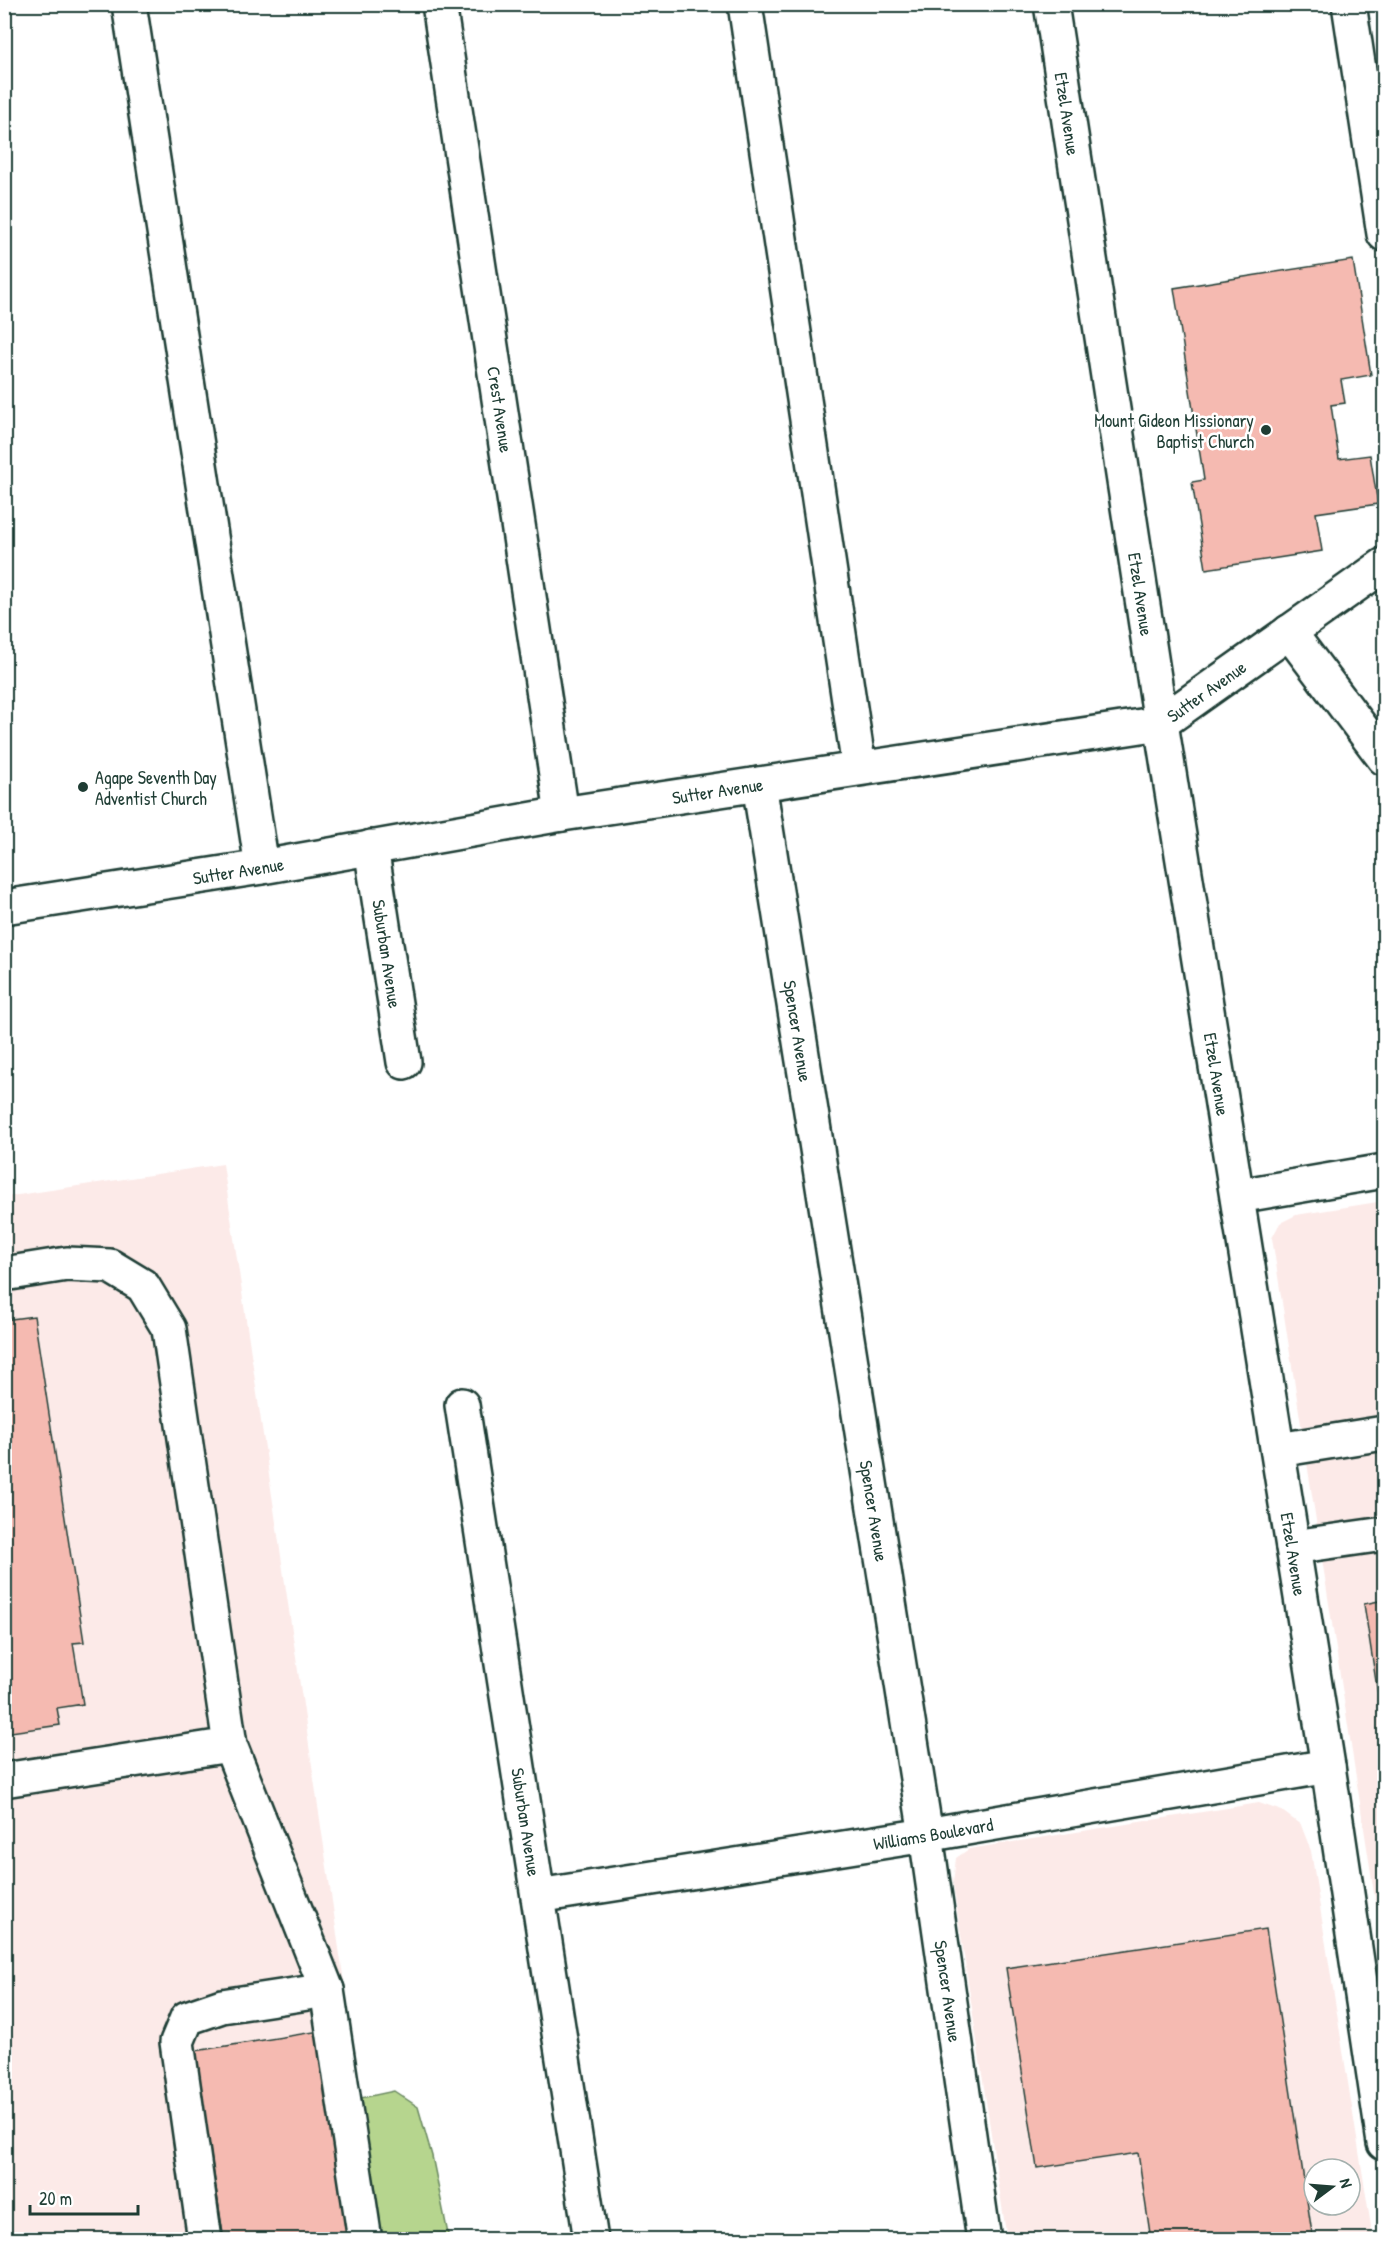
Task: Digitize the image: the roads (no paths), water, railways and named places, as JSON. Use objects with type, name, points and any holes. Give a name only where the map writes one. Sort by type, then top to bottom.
[{"type":"street","points":[[129,4],[262,867]]},
{"type":"street","name":"Crest Avenue","points":[[439,4],[562,814]]},
{"type":"street","points":[[745,4],[859,768]]},
{"type":"street","name":"Etzel Avenue","points":[[1051,4],[1161,723],[1329,1766],[1384,2143]]},
{"type":"street","points":[[1349,4],[1384,234]]},
{"type":"street","name":"Sutter Avenue","points":[[4,908],[262,867],[562,814],[1161,723],[1384,565]]},
{"type":"street","points":[[1289,632],[1384,758]]},
{"type":"street","name":"Spencer Avenue","points":[[759,784],[926,1835],[984,2240]]},
{"type":"street","name":"Suburban Avenue","points":[[371,847],[404,1062]]},
{"type":"street","points":[[1238,1196],[1384,1171]]},
{"type":"street","points":[[4,1274],[67,1264],[110,1266],[143,1286],[169,1329],[230,1745],[327,1990],[365,2240]]},
{"type":"street","name":"Suburban Avenue","points":[[462,1405],[591,2240]]},
{"type":"street","points":[[1278,1450],[1384,1433]]},
{"type":"street","points":[[1293,1547],[1384,1534]]},
{"type":"street","points":[[4,1780],[230,1745]]},
{"type":"street","name":"Williams Boulevard","points":[[538,1896],[926,1835],[1329,1766]]},
{"type":"street","points":[[205,2240],[177,2042],[187,2018],[222,2006],[327,1990]]},
{"type":"place","name":"Mount Gideon Missionary Baptist Church","points":[[1266,430]]},
{"type":"place","name":"Agape Seventh Day Adventist Church","points":[[83,787]]}]
